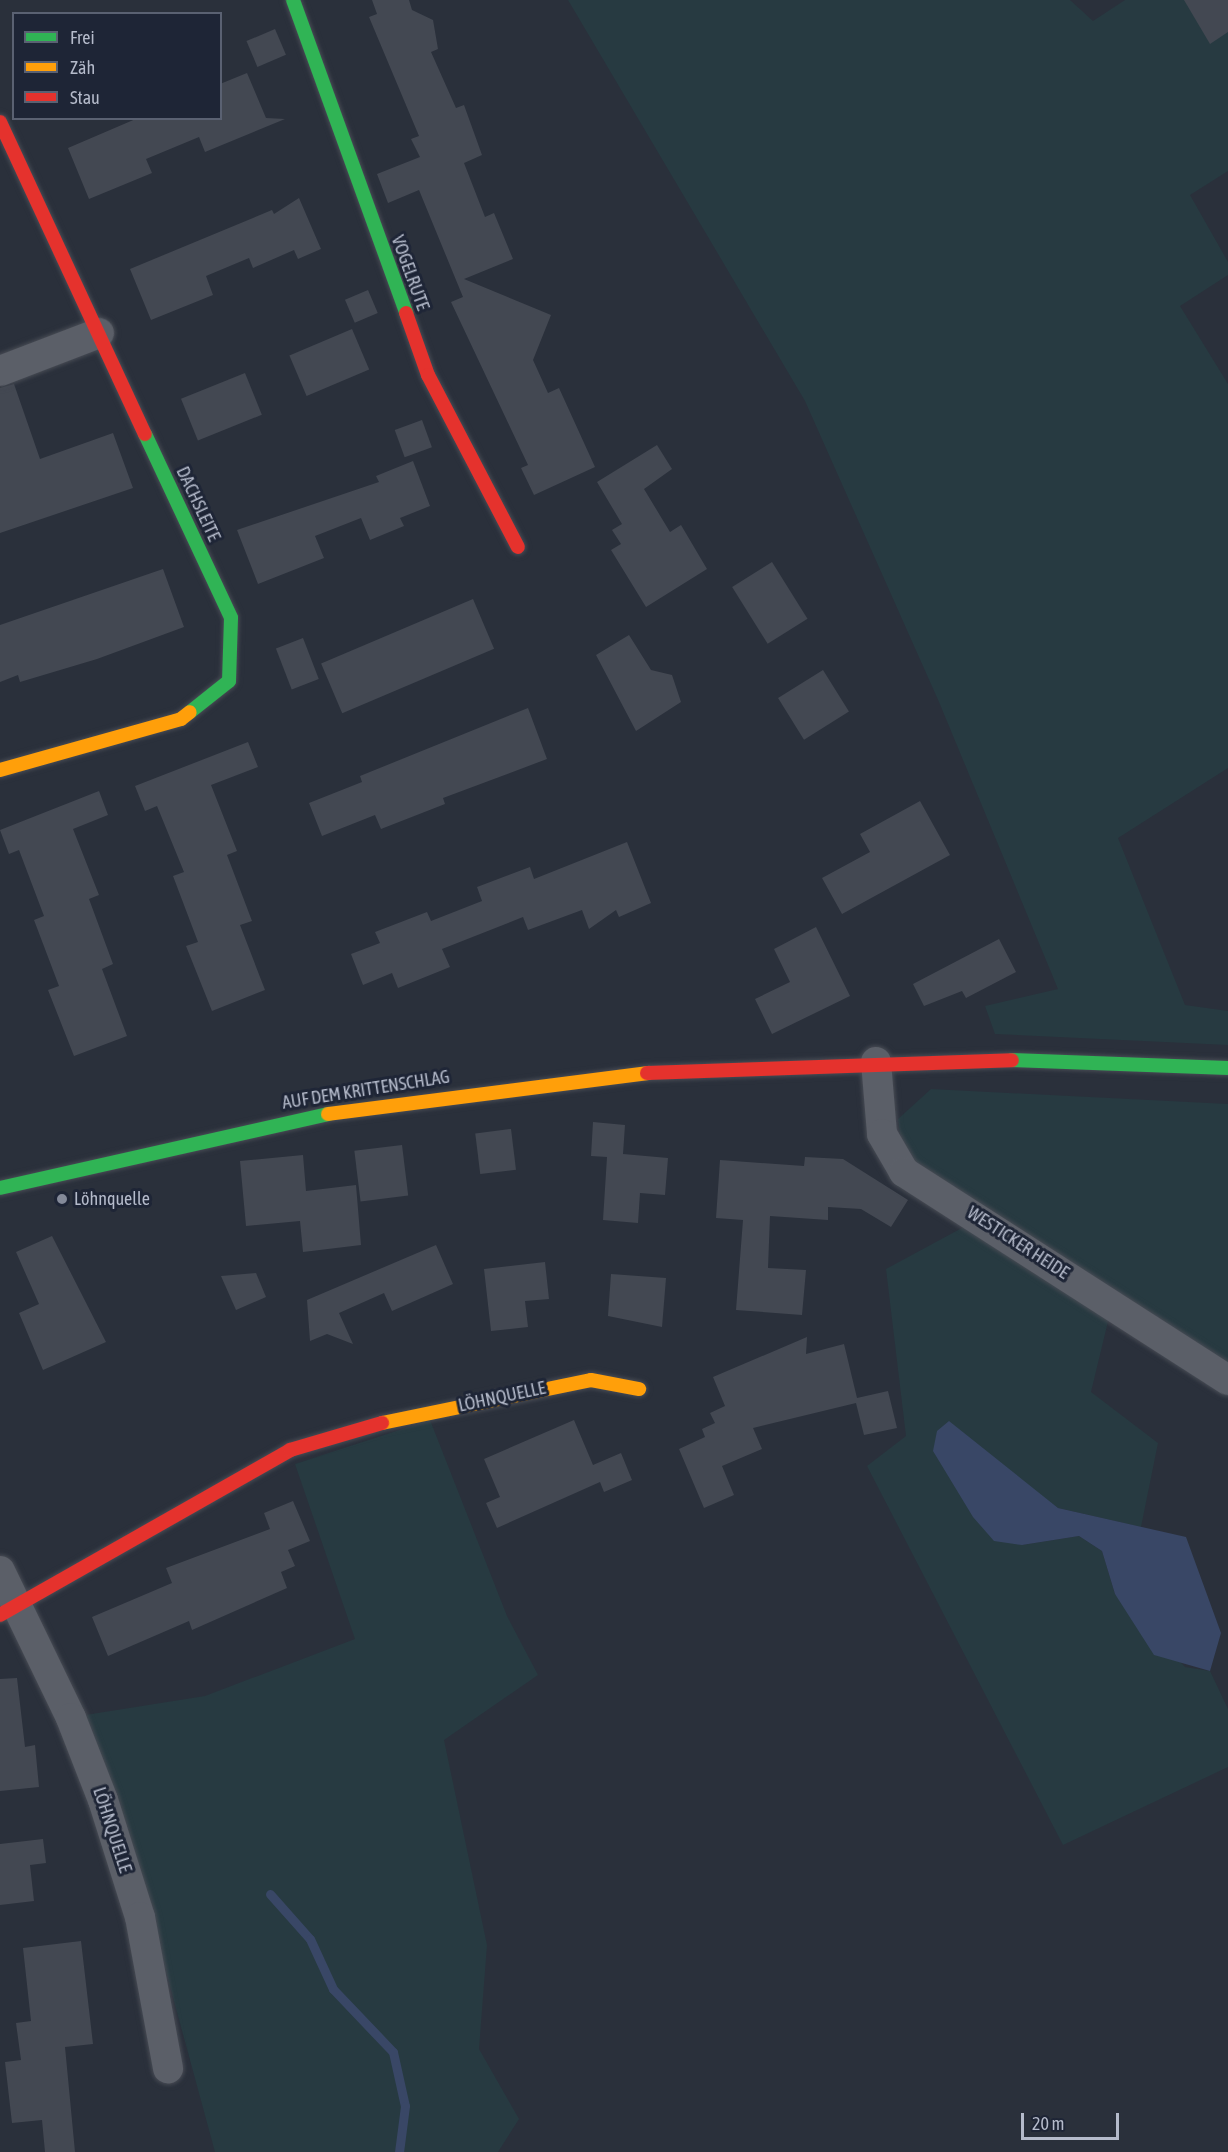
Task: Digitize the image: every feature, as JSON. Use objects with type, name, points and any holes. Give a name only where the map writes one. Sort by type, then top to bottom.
[{"type":"street","name":"VOGELRUTE","points":[[293,0],[428,375],[518,548]]},
{"type":"street","name":"DACHSLEITE","points":[[0,122],[231,618],[229,681],[181,719],[0,770]]},
{"type":"street","points":[[0,371],[99,333]]},
{"type":"street","points":[[876,1062],[994,1059],[1228,1068]]},
{"type":"street","name":"AUF DEM KRITTENSCHLAG","points":[[0,1188],[300,1118],[484,1091],[745,1066],[876,1062]]},
{"type":"street","name":"WESTICKER HEIDE","points":[[876,1062],[882,1134],[904,1172],[1228,1380]]},
{"type":"street","name":"LÖHNQUELLE","points":[[8,1610],[290,1450],[359,1428],[527,1390],[591,1380],[639,1389]]},
{"type":"street","name":"LÖHNQUELLE","points":[[0,1571],[8,1610],[71,1718],[103,1800],[140,1917],[168,2068]]},
{"type":"shaded area","points":[[568,0],[1070,0],[1093,21],[1125,0],[1228,0],[1228,171],[1190,195],[1228,262],[1228,275],[1180,306],[1228,384],[1228,768],[1118,838],[1185,1005],[1228,1011],[1228,1045],[995,1034],[985,1006],[1058,989],[939,702],[805,401]]},
{"type":"shaded area","points":[[931,1089],[1228,1104],[1228,1370],[903,1155],[898,1119]]},
{"type":"shaded area","points":[[973,1222],[1112,1305],[1091,1392],[1158,1443],[1141,1527],[1058,1508],[1011,1474],[1022,1545],[1079,1536],[1102,1551],[1115,1594],[1185,1667],[1210,1671],[1228,1709],[1228,1767],[1063,1845],[867,1466],[906,1436],[886,1269]]},
{"type":"shaded area","points":[[430,1420],[507,1616],[538,1675],[444,1740],[487,1945],[479,2049],[519,2119],[498,2152],[215,2152],[152,1920],[79,1716],[205,1696],[355,1639],[295,1464]]},
{"type":"water","points":[[949,1421],[1058,1508],[1186,1537],[1221,1633],[1210,1671],[1154,1655],[1115,1594],[1102,1551],[1079,1536],[1022,1545],[994,1541],[973,1517],[933,1451],[937,1431]]},
{"type":"building","points":[[372,0],[409,0],[412,10],[433,20],[438,49],[431,52],[456,108],[464,105],[482,155],[464,163],[485,217],[494,213],[513,259],[464,279],[551,315],[533,360],[548,393],[559,388],[595,467],[534,495],[521,468],[528,465],[451,302],[463,297],[419,190],[388,203],[377,174],[420,157],[411,139],[419,136],[369,17],[377,14]]},
{"type":"building","points":[[1184,0],[1228,0],[1228,32],[1210,44]]},
{"type":"building","points":[[275,29],[286,55],[257,67],[246,41]]},
{"type":"building","points":[[247,73],[266,118],[285,119],[205,152],[199,137],[146,159],[152,173],[89,199],[68,148],[133,120],[222,120],[222,83]]},
{"type":"building","points":[[299,198],[321,249],[298,259],[294,250],[253,268],[249,258],[206,276],[213,295],[151,320],[130,269],[272,210],[274,214]]},
{"type":"building","points":[[368,290],[378,313],[355,323],[345,300]]},
{"type":"building","points":[[352,329],[369,370],[307,396],[289,356]]},
{"type":"building","points":[[245,373],[262,415],[198,441],[181,399]]},
{"type":"building","points":[[14,384],[40,459],[113,433],[133,488],[0,533],[0,388]]},
{"type":"building","points":[[422,420],[432,447],[405,457],[395,430]]},
{"type":"building","points":[[657,445],[672,469],[644,489],[670,532],[681,525],[707,569],[646,607],[611,550],[621,544],[612,530],[622,524],[597,482]]},
{"type":"building","points":[[413,461],[430,506],[400,518],[404,526],[370,540],[361,518],[315,536],[324,558],[258,584],[237,530],[379,482],[376,476]]},
{"type":"building","points":[[772,562],[808,619],[768,644],[732,587]]},
{"type":"building","points":[[163,569],[184,627],[97,659],[20,682],[18,675],[0,682],[0,625]]},
{"type":"building","points":[[473,599],[494,649],[342,713],[321,663]]},
{"type":"building","points":[[629,635],[651,670],[672,675],[681,702],[636,731],[596,655]]},
{"type":"building","points":[[303,638],[319,679],[292,689],[276,648]]},
{"type":"building","points":[[823,670],[849,712],[804,740],[778,698]]},
{"type":"building","points":[[528,708],[547,759],[443,798],[445,804],[381,829],[375,815],[322,836],[309,803],[362,782],[360,776]]},
{"type":"building","points":[[248,742],[258,767],[211,785],[237,851],[227,855],[252,921],[240,925],[265,990],[212,1011],[186,946],[198,942],[173,876],[184,872],[157,806],[145,811],[135,786]]},
{"type":"building","points":[[99,791],[108,815],[73,829],[99,895],[89,899],[113,964],[102,969],[127,1036],[74,1056],[48,990],[59,986],[34,920],[44,916],[19,850],[9,854],[0,830]]},
{"type":"building","points":[[920,801],[950,855],[842,914],[822,878],[870,852],[860,834]]},
{"type":"building","points":[[627,842],[651,903],[619,917],[616,910],[589,929],[582,910],[528,930],[523,917],[442,949],[450,967],[398,988],[392,973],[363,985],[351,954],[380,943],[375,932],[427,912],[431,921],[482,901],[477,887],[530,867],[534,879]]},
{"type":"building","points":[[816,927],[850,996],[772,1034],[755,999],[790,982],[774,949]]},
{"type":"building","points":[[999,939],[1016,972],[966,998],[962,991],[924,1006],[913,984]]},
{"type":"building","points":[[593,1122],[625,1125],[623,1154],[668,1158],[665,1195],[640,1193],[638,1223],[603,1220],[607,1157],[591,1156]]},
{"type":"building","points":[[511,1129],[516,1170],[480,1174],[475,1133]]},
{"type":"building","points":[[402,1145],[408,1196],[361,1201],[354,1151]]},
{"type":"building","points":[[303,1155],[306,1191],[356,1185],[361,1245],[303,1252],[300,1221],[246,1226],[240,1161]]},
{"type":"building","points":[[805,1157],[843,1159],[908,1200],[891,1227],[861,1209],[828,1207],[828,1220],[770,1216],[768,1268],[806,1270],[802,1315],[736,1310],[743,1220],[716,1218],[720,1160],[804,1166]]},
{"type":"building","points":[[52,1236],[106,1342],[43,1370],[19,1313],[39,1304],[16,1252]]},
{"type":"building","points":[[436,1245],[453,1284],[392,1311],[384,1293],[339,1313],[353,1344],[327,1334],[310,1341],[307,1300]]},
{"type":"building","points":[[545,1262],[549,1299],[525,1301],[528,1327],[491,1331],[484,1269]]},
{"type":"building","points":[[256,1273],[266,1297],[236,1310],[221,1276]]},
{"type":"building","points":[[611,1274],[666,1278],[662,1327],[608,1316]]},
{"type":"building","points":[[807,1337],[806,1354],[844,1344],[857,1398],[888,1391],[897,1428],[864,1435],[856,1403],[753,1428],[762,1449],[722,1466],[734,1495],[704,1508],[679,1449],[705,1437],[702,1429],[715,1423],[710,1413],[725,1406],[713,1377]]},
{"type":"building","points":[[574,1420],[593,1465],[621,1453],[632,1480],[604,1492],[600,1482],[497,1528],[486,1503],[500,1497],[484,1459]]},
{"type":"building","points":[[293,1501],[310,1541],[288,1550],[295,1566],[281,1572],[287,1588],[192,1630],[189,1621],[108,1656],[92,1617],[172,1583],[166,1568],[270,1529],[264,1513]]},
{"type":"building","points":[[17,1678],[25,1747],[35,1745],[39,1787],[0,1791],[0,1679]]},
{"type":"building","points":[[43,1839],[46,1863],[30,1865],[34,1901],[0,1905],[0,1844]]},
{"type":"building","points":[[81,1941],[93,2044],[65,2047],[75,2152],[45,2152],[42,2120],[12,2123],[5,2062],[21,2060],[16,2023],[31,2021],[23,1948]]},
{"type":"waterway","points":[[270,1894],[310,1939],[333,1989],[393,2052],[405,2106],[399,2152]]},
{"type":"traffic: fast","points":[[293,0],[406,313]]},
{"type":"traffic: fast","points":[[145,434],[231,618],[229,681],[190,712]]},
{"type":"traffic: fast","points":[[1012,1060],[1228,1068]]},
{"type":"traffic: fast","points":[[0,1188],[328,1114]]},
{"type":"traffic: slow","points":[[0,770],[181,719],[190,712]]},
{"type":"traffic: slow","points":[[328,1114],[647,1073]]},
{"type":"traffic: slow","points":[[382,1423],[591,1380],[639,1389]]},
{"type":"traffic: jam","points":[[0,122],[145,434]]},
{"type":"traffic: jam","points":[[406,313],[428,375],[518,547]]},
{"type":"traffic: jam","points":[[647,1073],[1012,1060]]},
{"type":"traffic: jam","points":[[0,1615],[290,1450],[382,1423]]},
{"type":"place","name":"Löhnquelle","points":[[62,1199]]}]
